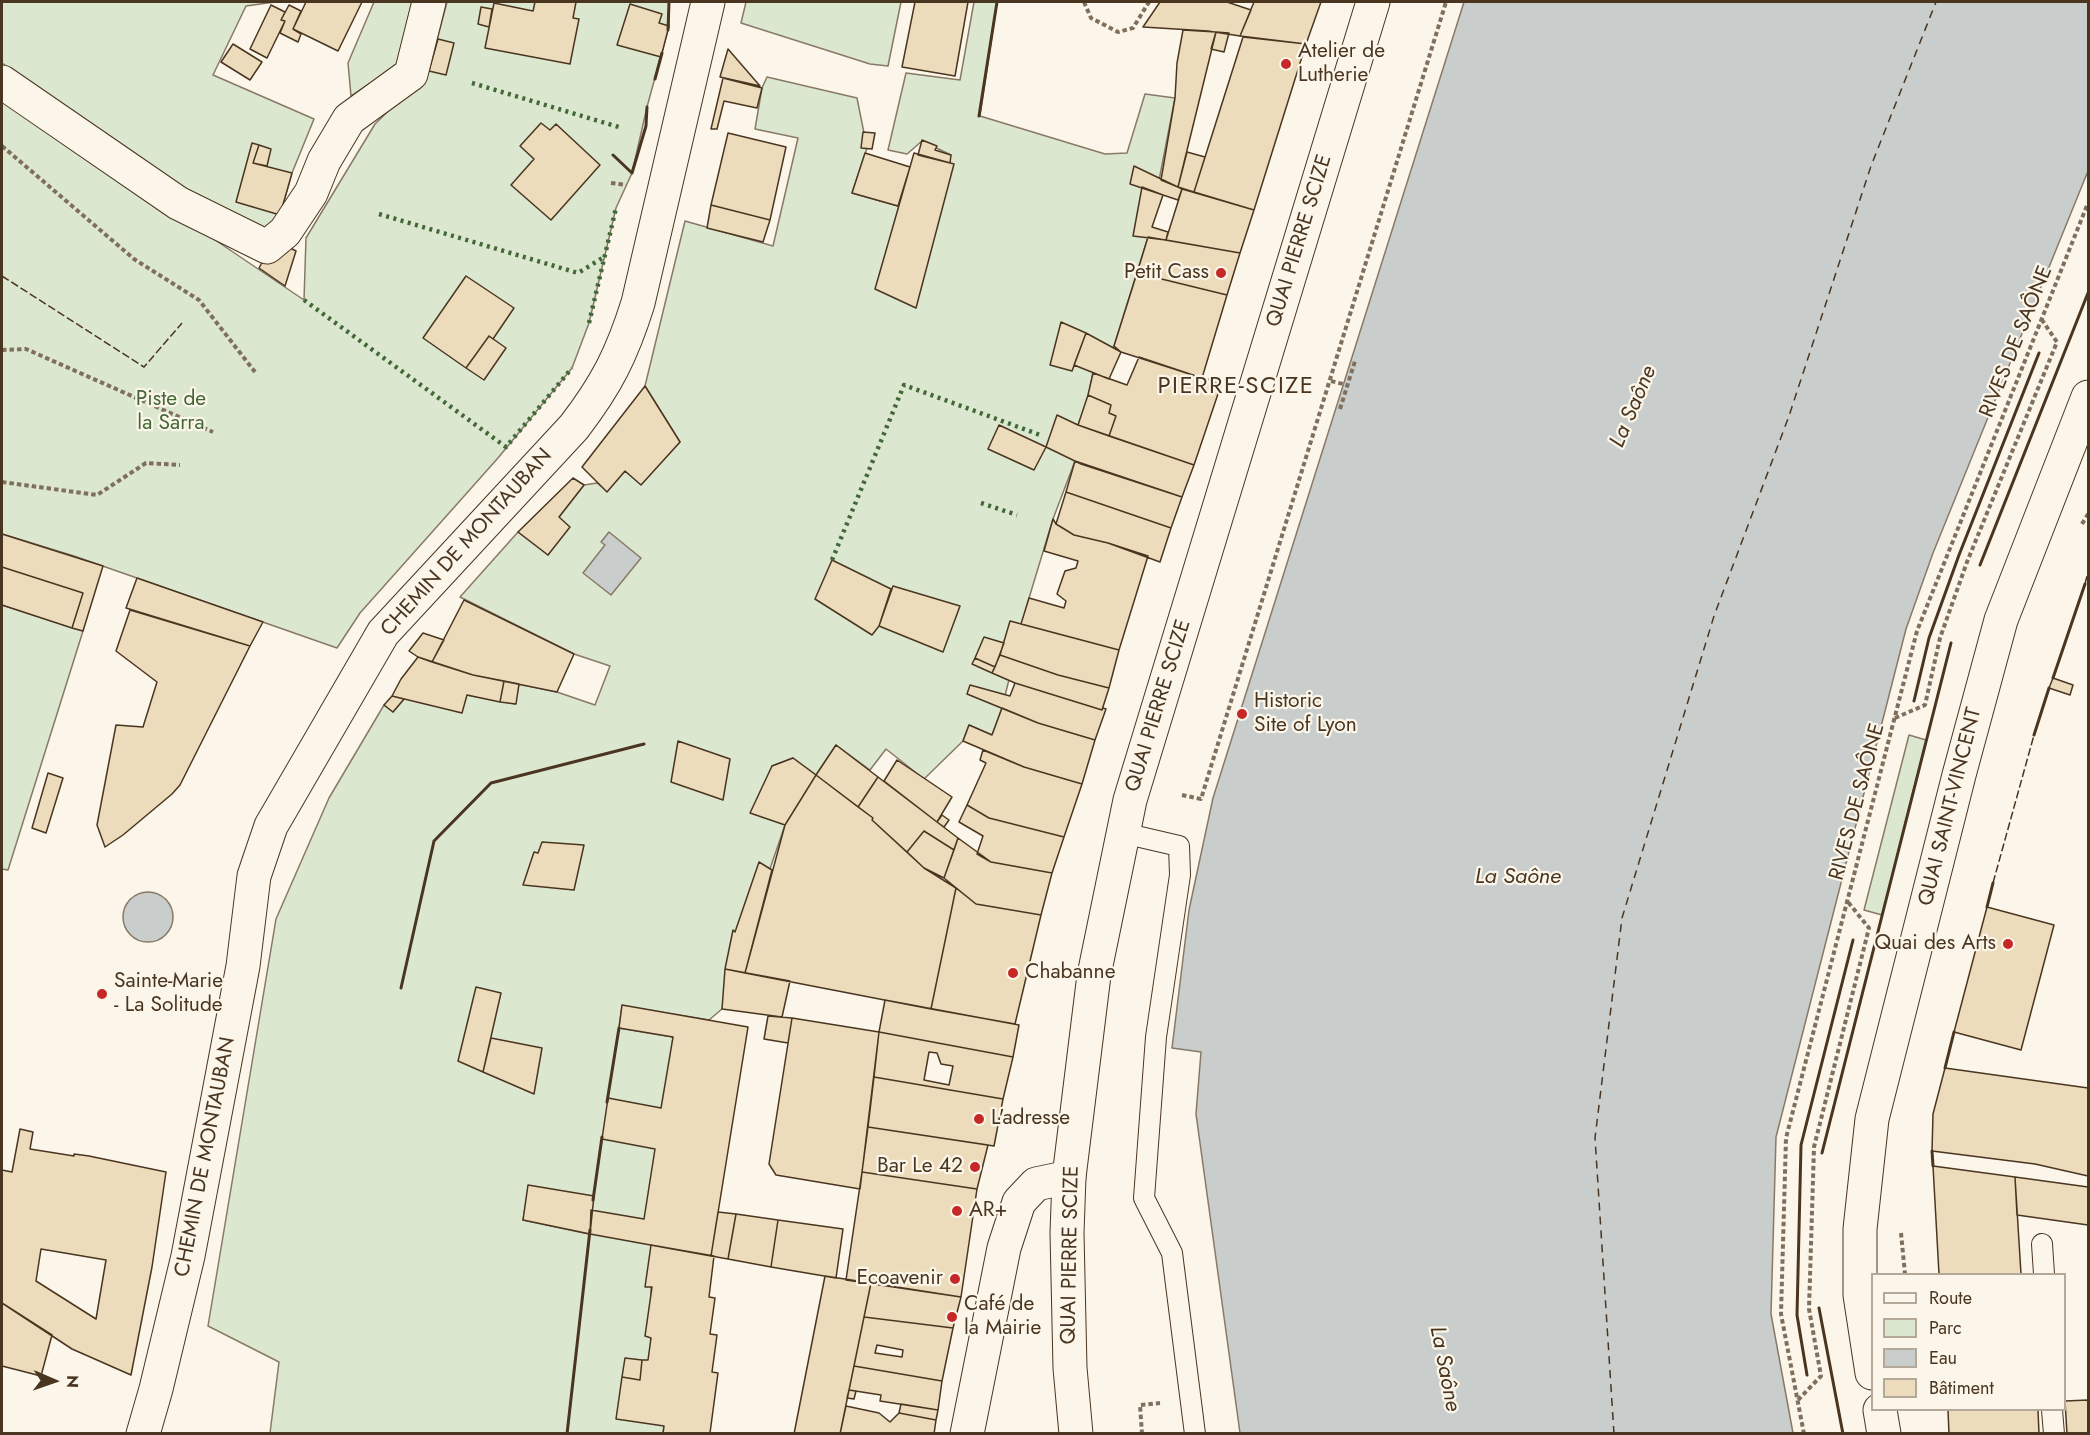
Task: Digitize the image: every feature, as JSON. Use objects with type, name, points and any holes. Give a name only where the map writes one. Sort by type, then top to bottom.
[{"type":"main road","points":[[2,82],[178,203],[267,247],[285,232],[311,193],[324,161],[349,119],[411,74],[429,2]]},
{"type":"main road","name":"CHEMIN DE MONTAUBAN","points":[[143,1434],[188,1256],[243,966],[254,876],[271,826],[383,633],[574,427],[598,396],[616,364],[638,303],[708,2]]},
{"type":"main road","name":"QUAI PIERRE SCIZE","points":[[1076,1434],[1070,1368],[1067,1233],[1069,1177],[1094,975],[1123,833],[1130,800],[1373,2]]},
{"type":"main road","name":"QUAI SAINT-VINCENT","points":[[1871,1366],[1860,1295],[1861,1219],[1872,1119],[2001,620],[2088,397]]},
{"type":"main road","points":[[967,1434],[1004,1248],[1019,1202],[1036,1184],[1069,1177]]},
{"type":"main road","points":[[1880,1411],[1884,1434]]},
{"type":"lane","points":[[1123,833],[1179,846],[1180,875],[1156,1037],[1144,1198],[1172,1253],[1195,1434]]},
{"type":"lane","points":[[2042,1244],[2044,1273]]},
{"type":"lane","points":[[2052,1411],[2054,1434]]},
{"type":"path","points":[[1084,2],[1091,18],[1118,32],[1133,28],[1149,2]]},
{"type":"path","points":[[1182,795],[1201,799],[1446,2]]},
{"type":"path","points":[[2,146],[134,259],[199,300],[255,372]]},
{"type":"path","name":"RIVES DE SAÔNE","points":[[1804,1434],[1781,1314],[1786,1138],[1917,631],[2088,203]]},
{"type":"path","points":[[1895,718],[1925,705],[1940,638],[1967,562],[2057,342],[2042,319]]},
{"type":"path","points":[[2,350],[26,349],[213,432]]},
{"type":"path","points":[[1340,409],[1355,361]]},
{"type":"path","points":[[1331,381],[1347,386]]},
{"type":"path","points":[[2,482],[97,495],[146,463],[180,465]]},
{"type":"path","points":[[1798,1400],[1821,1376],[1809,1309],[1814,1148],[1869,928],[1848,902]]},
{"type":"path","points":[[1810,1230],[1819,1230]]},
{"type":"path","points":[[1140,1412],[1142,1434]]},
{"type":"green space","points":[[2,2],[275,2],[246,6],[213,75],[314,119],[292,173],[280,215],[264,237],[179,192],[136,154],[2,63]]},
{"type":"green space","points":[[374,2],[412,2],[397,66],[351,96],[348,63]]},
{"type":"green space","name":"Piste de la Sarra","points":[[447,2],[669,2],[669,26],[632,173],[616,208],[589,323],[572,368],[498,458],[360,613],[337,648],[74,556],[2,534],[2,96],[304,300],[306,238],[375,124],[429,71]]},
{"type":"green space","points":[[746,2],[901,2],[888,66],[870,64],[741,23]]},
{"type":"green space","points":[[974,2],[997,2],[980,116],[1105,154],[1127,153],[1145,94],[1175,98],[1148,237],[1114,346],[1093,373],[1075,461],[1053,519],[1029,598],[1002,708],[992,735],[969,725],[963,741],[924,779],[886,749],[870,770],[836,745],[816,775],[793,758],[772,766],[785,825],[722,1009],[709,1020],[622,1006],[619,1028],[673,1037],[651,1245],[651,1338],[664,1426],[663,1433],[270,1433],[279,1362],[208,1326],[276,919],[329,798],[384,705],[393,712],[404,699],[467,695],[515,704],[519,684],[557,692],[595,705],[610,666],[574,654],[460,597],[518,532],[548,555],[559,517],[584,485],[597,483],[607,491],[625,471],[641,484],[680,442],[645,386],[685,221],[773,246],[798,138],[755,129],[762,88],[767,77],[857,98],[867,148],[852,193],[898,206],[951,155],[922,141],[907,154],[888,150],[906,73],[960,80]],"holes":[[[529,1186],[591,1210],[589,1234],[523,1220]]]},
{"type":"green space","points":[[2,605],[83,631],[8,870],[2,869]]},
{"type":"green space","points":[[1909,735],[1926,740],[1882,915],[1864,910]]},
{"type":"water","name":"La Saône","points":[[1464,2],[2088,2],[2088,171],[1933,553],[1906,629],[1776,1137],[1771,1314],[1793,1433],[1240,1433],[1196,1114],[1201,1052],[1172,1048],[1189,910],[1213,798]]},
{"type":"water","points":[[609,532],[641,558],[611,595],[583,573],[605,545],[601,542]]},
{"type":"water","points":[[143,892],[153,892],[166,899],[173,912],[173,922],[166,935],[153,942],[143,942],[134,938],[127,931],[123,922],[123,912],[127,903],[134,896]]},
{"type":"building","points":[[306,2],[362,2],[338,51],[293,29]]},
{"type":"building","points":[[535,2],[576,2],[573,18],[579,19],[570,64],[485,48],[494,3],[533,11]]},
{"type":"building","points":[[915,2],[968,2],[955,76],[902,67]]},
{"type":"building","points":[[1160,2],[1227,2],[1251,10],[1240,36],[1208,31],[1143,27]]},
{"type":"building","points":[[1254,2],[1321,2],[1306,44],[1240,36]]},
{"type":"building","points":[[630,4],[662,14],[659,23],[669,26],[661,57],[617,45]]},
{"type":"building","points":[[271,5],[285,12],[281,20],[285,21],[267,58],[250,49]]},
{"type":"building","points":[[289,5],[301,11],[293,29],[301,34],[298,42],[280,33],[285,21],[281,20]]},
{"type":"building","points":[[481,7],[492,9],[489,27],[478,24]]},
{"type":"building","points":[[1183,30],[1216,32],[1178,187],[1161,180],[1175,98],[1177,63]]},
{"type":"building","points":[[1216,32],[1229,33],[1224,52],[1211,49]]},
{"type":"building","points":[[1243,37],[1306,44],[1254,210],[1194,192]]},
{"type":"building","points":[[438,39],[454,43],[446,75],[429,71]]},
{"type":"building","points":[[233,44],[262,62],[250,80],[221,62]]},
{"type":"building","points":[[728,49],[760,86],[720,77]]},
{"type":"building","points":[[723,78],[762,88],[757,108],[724,101],[717,129],[711,129]]},
{"type":"building","points":[[541,123],[550,130],[556,124],[600,165],[551,220],[511,185],[534,159],[520,146]]},
{"type":"building","points":[[863,132],[875,133],[872,149],[861,148]]},
{"type":"building","points":[[728,133],[786,147],[770,220],[711,205]]},
{"type":"building","points":[[922,140],[937,146],[935,150],[951,155],[950,163],[918,155]]},
{"type":"building","points":[[252,143],[259,145],[253,163],[292,173],[280,215],[236,202]]},
{"type":"building","points":[[259,145],[271,149],[267,166],[253,163]]},
{"type":"building","points":[[1187,152],[1205,157],[1194,192],[1178,187]]},
{"type":"building","points":[[865,153],[910,167],[898,206],[852,193]]},
{"type":"building","points":[[914,153],[954,164],[916,308],[875,289]]},
{"type":"building","points":[[1134,166],[1182,189],[1178,200],[1130,184]]},
{"type":"building","points":[[1142,187],[1163,195],[1152,227],[1168,232],[1166,240],[1133,236]]},
{"type":"building","points":[[1182,189],[1254,210],[1240,253],[1166,240]]},
{"type":"building","points":[[711,205],[770,220],[763,242],[707,228]]},
{"type":"building","points":[[1148,237],[1240,253],[1227,295],[1137,273]]},
{"type":"building","points":[[279,242],[296,251],[285,286],[259,268],[266,255]]},
{"type":"building","points":[[1137,273],[1227,295],[1202,378],[1121,352],[1114,346]]},
{"type":"building","points":[[466,276],[514,308],[493,339],[489,336],[466,368],[423,338]]},
{"type":"building","points":[[1061,322],[1086,333],[1072,371],[1050,365]]},
{"type":"building","points":[[1086,333],[1121,352],[1109,379],[1074,365]]},
{"type":"building","points":[[489,336],[506,348],[484,380],[466,368]]},
{"type":"building","points":[[1139,357],[1221,385],[1194,465],[1109,436],[1116,416],[1109,413],[1111,405],[1088,395],[1093,373],[1127,385]]},
{"type":"building","points":[[645,386],[680,442],[641,485],[625,471],[607,492],[582,467]]},
{"type":"building","points":[[1088,395],[1111,405],[1109,413],[1116,416],[1109,436],[1078,425]]},
{"type":"building","points":[[1057,415],[1078,425],[1194,465],[1182,497],[1081,464],[1046,447]]},
{"type":"building","points":[[999,425],[1046,447],[1034,470],[988,449]]},
{"type":"building","points":[[1075,461],[1182,497],[1171,528],[1066,492]]},
{"type":"building","points":[[573,478],[584,485],[559,517],[570,527],[548,555],[518,532]]},
{"type":"building","points":[[1066,492],[1171,528],[1160,562],[1108,543],[1074,535],[1056,524]]},
{"type":"building","points":[[1053,519],[1056,524],[1074,535],[1148,556],[1119,650],[1021,624],[1029,598],[1064,608],[1066,601],[1057,594],[1065,571],[1076,568],[1078,561],[1044,551]]},
{"type":"building","points":[[2,534],[103,566],[83,631],[72,628],[83,593],[2,567]]},
{"type":"building","points":[[832,560],[891,589],[879,626],[872,635],[815,599]]},
{"type":"building","points":[[2,567],[83,593],[72,628],[2,605]]},
{"type":"building","points":[[137,578],[263,622],[250,646],[126,608]]},
{"type":"building","points":[[893,586],[960,606],[943,652],[879,626]]},
{"type":"building","points":[[464,600],[574,654],[557,692],[473,675],[432,662]]},
{"type":"building","points":[[130,610],[250,646],[180,785],[123,835],[105,847],[97,825],[116,725],[143,727],[157,682],[116,651]]},
{"type":"building","points":[[1010,621],[1119,650],[1109,688],[1058,675],[1000,655]]},
{"type":"building","points":[[423,633],[444,640],[432,662],[409,651]]},
{"type":"building","points":[[984,637],[1004,643],[995,667],[975,658]]},
{"type":"building","points":[[1000,655],[1058,675],[1109,688],[1102,710],[1015,683],[992,673]]},
{"type":"building","points":[[418,657],[473,675],[504,681],[500,702],[467,695],[462,713],[392,696],[401,679]]},
{"type":"building","points":[[975,658],[995,667],[992,673],[972,664]]},
{"type":"building","points":[[2053,678],[2073,685],[2070,695],[2049,688]]},
{"type":"building","points":[[504,681],[519,684],[516,704],[500,702]]},
{"type":"building","points":[[1015,683],[1102,710],[1106,709],[1095,740],[1038,723],[967,694],[970,685],[1010,696]]},
{"type":"building","points":[[392,696],[404,699],[393,712],[384,705]]},
{"type":"building","points":[[1002,708],[1038,723],[1095,740],[1082,784],[1024,767],[963,741],[969,725],[992,735]]},
{"type":"building","points":[[678,741],[730,759],[723,800],[671,782]]},
{"type":"building","points":[[836,745],[878,777],[858,807],[816,775]]},
{"type":"building","points":[[983,750],[1024,767],[1082,784],[1064,837],[989,818],[967,805],[986,763],[980,760]]},
{"type":"building","points":[[793,758],[816,775],[785,825],[750,813],[772,766]]},
{"type":"building","points":[[897,760],[952,797],[937,822],[884,781]]},
{"type":"building","points":[[48,773],[63,778],[46,833],[32,828]]},
{"type":"building","points":[[816,775],[873,818],[872,820],[924,868],[956,888],[931,1009],[745,973],[785,825]]},
{"type":"building","points":[[878,777],[958,838],[954,850],[924,831],[907,852],[872,820],[873,818],[858,807]]},
{"type":"building","points":[[967,805],[989,818],[1064,837],[1052,873],[991,862],[977,854],[983,836],[959,822]]},
{"type":"building","points":[[942,815],[949,820],[944,827],[937,822]]},
{"type":"building","points":[[924,831],[954,850],[944,878],[924,868],[907,852]]},
{"type":"building","points":[[958,838],[991,862],[1052,873],[1041,915],[976,904],[944,878]]},
{"type":"building","points":[[542,842],[584,845],[574,890],[523,885],[534,852],[538,853]]},
{"type":"building","points":[[759,862],[772,870],[745,973],[725,969],[733,930],[735,932]]},
{"type":"building","points":[[956,888],[976,904],[1041,915],[1015,1024],[931,1009]]},
{"type":"building","points":[[1987,907],[2054,925],[2021,1050],[1954,1032]]},
{"type":"building","points":[[725,969],[790,981],[782,1017],[722,1009]]},
{"type":"building","points":[[476,987],[501,993],[483,1072],[458,1061]]},
{"type":"building","points":[[885,1000],[1019,1025],[1013,1057],[879,1032]]},
{"type":"building","points":[[622,1005],[748,1027],[711,1256],[590,1234],[591,1210],[644,1219],[655,1149],[602,1139],[608,1098],[661,1108],[673,1037],[619,1028]]},
{"type":"building","points":[[768,1016],[792,1018],[788,1043],[764,1039]]},
{"type":"building","points":[[792,1018],[879,1032],[860,1189],[776,1175],[769,1164]]},
{"type":"building","points":[[879,1032],[1013,1057],[1003,1099],[874,1077]],"holes":[[[929,1052],[937,1053],[941,1064],[953,1066],[949,1085],[924,1080]]]},
{"type":"building","points":[[491,1038],[542,1048],[534,1094],[483,1072]]},
{"type":"building","points":[[1945,1068],[2088,1088],[2088,1176],[2035,1164],[1932,1151],[1933,1114]]},
{"type":"building","points":[[874,1077],[1003,1099],[994,1146],[868,1127]]},
{"type":"building","points":[[868,1127],[988,1145],[977,1189],[862,1172]]},
{"type":"building","points":[[20,1129],[33,1132],[30,1149],[89,1156],[166,1172],[152,1267],[131,1375],[72,1349],[2,1303],[2,1170],[12,1172]],"holes":[[[41,1249],[106,1260],[96,1319],[36,1281]]]},
{"type":"building","points":[[1933,1166],[2015,1177],[2021,1273],[1939,1273]]},
{"type":"building","points":[[862,1172],[977,1189],[961,1297],[846,1280]]},
{"type":"building","points":[[2015,1177],[2088,1187],[2088,1225],[2017,1215]]},
{"type":"building","points":[[528,1185],[594,1196],[590,1234],[523,1220]]},
{"type":"building","points":[[718,1212],[736,1214],[728,1259],[711,1256]]},
{"type":"building","points":[[736,1214],[778,1220],[771,1267],[728,1259]]},
{"type":"building","points":[[778,1220],[843,1229],[836,1278],[771,1267]]},
{"type":"building","points":[[651,1245],[714,1256],[709,1297],[715,1298],[710,1334],[717,1335],[712,1372],[718,1373],[710,1433],[663,1434],[664,1426],[616,1419],[622,1377],[640,1380],[642,1360],[648,1360],[651,1338],[645,1336],[652,1287],[645,1287]]},
{"type":"building","points":[[825,1276],[871,1283],[840,1434],[794,1434]]},
{"type":"building","points":[[871,1283],[961,1297],[953,1328],[864,1317]]},
{"type":"building","points":[[2,1303],[52,1335],[41,1376],[2,1366]]},
{"type":"building","points":[[864,1317],[953,1328],[942,1381],[854,1366]],"holes":[[[877,1345],[903,1350],[902,1357],[875,1353]]]},
{"type":"building","points":[[625,1358],[642,1360],[640,1380],[622,1377]]},
{"type":"building","points":[[854,1366],[942,1381],[938,1410],[880,1401],[881,1395],[849,1390]]},
{"type":"building","points":[[849,1390],[856,1391],[854,1399],[847,1398]]},
{"type":"building","points":[[2088,1400],[2088,1434],[2067,1434],[2066,1401]]},
{"type":"building","points":[[901,1404],[938,1410],[936,1420],[899,1413]]},
{"type":"building","points":[[846,1406],[879,1413],[890,1422],[899,1413],[936,1420],[934,1434],[840,1434]]},
{"type":"building","points":[[1948,1411],[2038,1411],[2039,1434],[1949,1434]]},
{"type":"ferry route","points":[[1614,1434],[1595,1138],[1622,918],[1714,616],[1789,416],[1871,166],[1936,2]]},
{"type":"hedge","points":[[472,83],[622,128]]},
{"type":"hedge","points":[[589,323],[616,208]]},
{"type":"hedge","points":[[379,214],[578,273],[604,257]]},
{"type":"hedge","points":[[304,300],[506,447],[572,368]]},
{"type":"hedge","points":[[832,560],[904,385],[1043,436]]},
{"type":"hedge","points":[[981,503],[1017,515]]},
{"type":"fence","points":[[2,276],[144,367],[182,323]]},
{"type":"fence","points":[[2085,584],[2088,572]]},
{"type":"fence","points":[[1993,883],[2034,735]]},
{"type":"wall","points":[[668,30],[669,2]]},
{"type":"wall","points":[[979,116],[997,2]]},
{"type":"wall","points":[[655,79],[662,53]]},
{"type":"wall","points":[[613,155],[632,173],[646,126],[647,107]]},
{"type":"wall","points":[[1980,565],[2088,293]]},
{"type":"wall","points":[[1914,701],[1929,638],[1959,555],[2039,353]]},
{"type":"wall","points":[[2053,678],[2085,584]]},
{"type":"wall","points":[[1822,1153],[1951,643]]},
{"type":"wall","points":[[2034,735],[2049,688]]},
{"type":"wall","points":[[401,988],[434,841],[491,783],[644,744]]},
{"type":"wall","points":[[1987,907],[1993,883]]},
{"type":"wall","points":[[1807,1375],[1797,1315],[1801,1145],[1853,940]]},
{"type":"wall","points":[[607,1102],[619,1028]]},
{"type":"wall","points":[[1945,1068],[1954,1032]]},
{"type":"wall","points":[[593,1200],[602,1137]]},
{"type":"wall","points":[[1932,1151],[1933,1166]]},
{"type":"wall","points":[[567,1434],[590,1230]]},
{"type":"wall","points":[[1819,1308],[1843,1434]]},
{"type":"place","name":"Atelier de Lutherie","points":[[1286,64]]},
{"type":"place","name":"Petit Cass","points":[[1221,273]]},
{"type":"place","name":"Historic Site of Lyon","points":[[1242,714]]},
{"type":"place","name":"Quai des Arts","points":[[2008,944]]},
{"type":"place","name":"Chabanne","points":[[1013,973]]},
{"type":"place","name":"Sainte-Marie - La Solitude","points":[[102,994]]},
{"type":"place","name":"L'adresse","points":[[979,1119]]},
{"type":"place","name":"Bar Le 42","points":[[975,1167]]},
{"type":"place","name":"AR+","points":[[957,1211]]},
{"type":"place","name":"Ecoavenir","points":[[955,1279]]},
{"type":"place","name":"Café de la Mairie","points":[[952,1317]]},
{"type":"district","name":"PIERRE-SCIZE","points":[[1236,387]]}]
